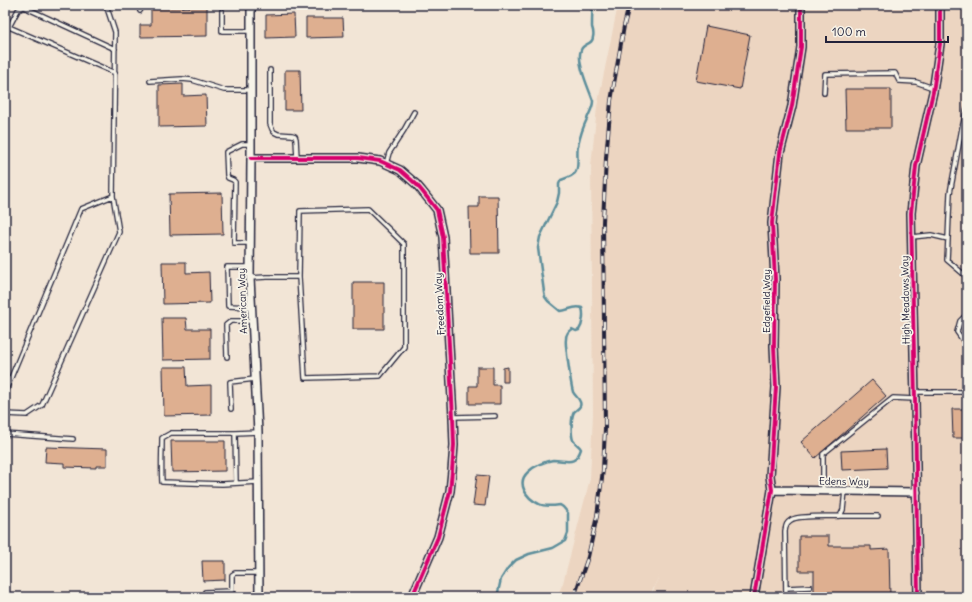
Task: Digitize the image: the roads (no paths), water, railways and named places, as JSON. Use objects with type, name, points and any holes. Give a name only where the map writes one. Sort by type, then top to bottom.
[{"type":"street","name":"American Way","points":[[251,5],[250,278],[258,432],[259,597]]},
{"type":"street","name":"Edgefield Way","points":[[754,597],[772,490],[770,476],[776,388],[774,346],[775,279],[772,223],[780,153],[792,106],[801,47],[801,5]]},
{"type":"street","name":"High Meadows Way","points":[[918,597],[911,214],[916,166],[933,88],[940,44],[940,5]]},
{"type":"street","name":"Freedom Way","points":[[251,158],[358,158],[380,161],[400,170],[416,184],[437,210],[443,237],[454,445],[450,490],[438,537],[412,597]]},
{"type":"street","name":"Edens Way","points":[[772,490],[917,492]]},
{"type":"lane","points":[[5,414],[28,415],[42,405],[119,232],[113,196],[115,32],[106,5]]},
{"type":"lane","points":[[140,11],[143,5]]},
{"type":"lane","points":[[5,30],[9,27],[18,10],[24,7],[115,49]]},
{"type":"lane","points":[[222,11],[222,31],[251,30]]},
{"type":"lane","points":[[9,27],[115,73]]},
{"type":"lane","points":[[270,70],[270,124],[274,132],[278,134],[295,136],[297,158]]},
{"type":"lane","points":[[824,93],[825,74],[895,73],[899,81],[916,82],[933,88]]},
{"type":"lane","points":[[150,81],[182,79],[192,80],[224,90],[251,90]]},
{"type":"lane","points":[[967,108],[950,193],[947,260],[967,277]]},
{"type":"lane","points":[[386,164],[389,153],[414,112]]},
{"type":"lane","points":[[251,144],[242,144],[226,152],[227,175],[228,178],[234,182],[234,244],[251,244]]},
{"type":"lane","points":[[5,392],[81,210],[113,196]]},
{"type":"lane","points":[[368,209],[404,244],[404,347],[380,376],[305,378],[299,277],[300,211],[368,209]]},
{"type":"lane","points":[[912,237],[931,235],[948,239]]},
{"type":"lane","points":[[250,267],[227,267],[228,306],[252,307]]},
{"type":"lane","points":[[250,278],[299,277]]},
{"type":"lane","points":[[967,314],[960,321],[957,332],[967,346]]},
{"type":"lane","points":[[227,357],[226,325],[231,322],[252,321]]},
{"type":"lane","points":[[231,410],[230,382],[256,379]]},
{"type":"lane","points":[[823,491],[823,454],[893,398],[915,395],[967,392]]},
{"type":"lane","points":[[453,417],[495,416]]},
{"type":"lane","points":[[258,432],[171,433],[162,438],[163,459],[161,467],[162,482],[222,484],[258,482]]},
{"type":"lane","points":[[235,433],[236,483]]},
{"type":"lane","points":[[5,434],[72,439]]},
{"type":"lane","points":[[840,516],[843,510],[845,491]]},
{"type":"lane","points":[[786,597],[785,531],[786,524],[791,519],[798,517],[878,516]]},
{"type":"lane","points":[[205,592],[232,591],[232,575],[235,573],[258,573]]},
{"type":"lane","points":[[786,588],[810,587]]},
{"type":"waterway","points":[[497,597],[501,579],[508,568],[516,560],[529,554],[553,548],[565,541],[568,533],[568,513],[563,507],[560,505],[544,506],[534,501],[524,490],[523,481],[524,476],[536,466],[553,460],[573,460],[579,455],[581,449],[572,438],[572,418],[574,412],[580,407],[580,404],[579,399],[573,392],[566,341],[569,331],[572,329],[576,331],[579,330],[583,319],[583,310],[582,308],[576,307],[560,311],[545,297],[538,248],[540,237],[557,202],[559,184],[561,180],[572,176],[575,173],[578,164],[579,143],[592,106],[593,101],[586,83],[580,61],[580,55],[582,48],[593,40],[593,5]]},
{"type":"railway","points":[[574,597],[588,557],[597,516],[603,470],[605,428],[603,222],[606,158],[611,101],[629,5]]}]
